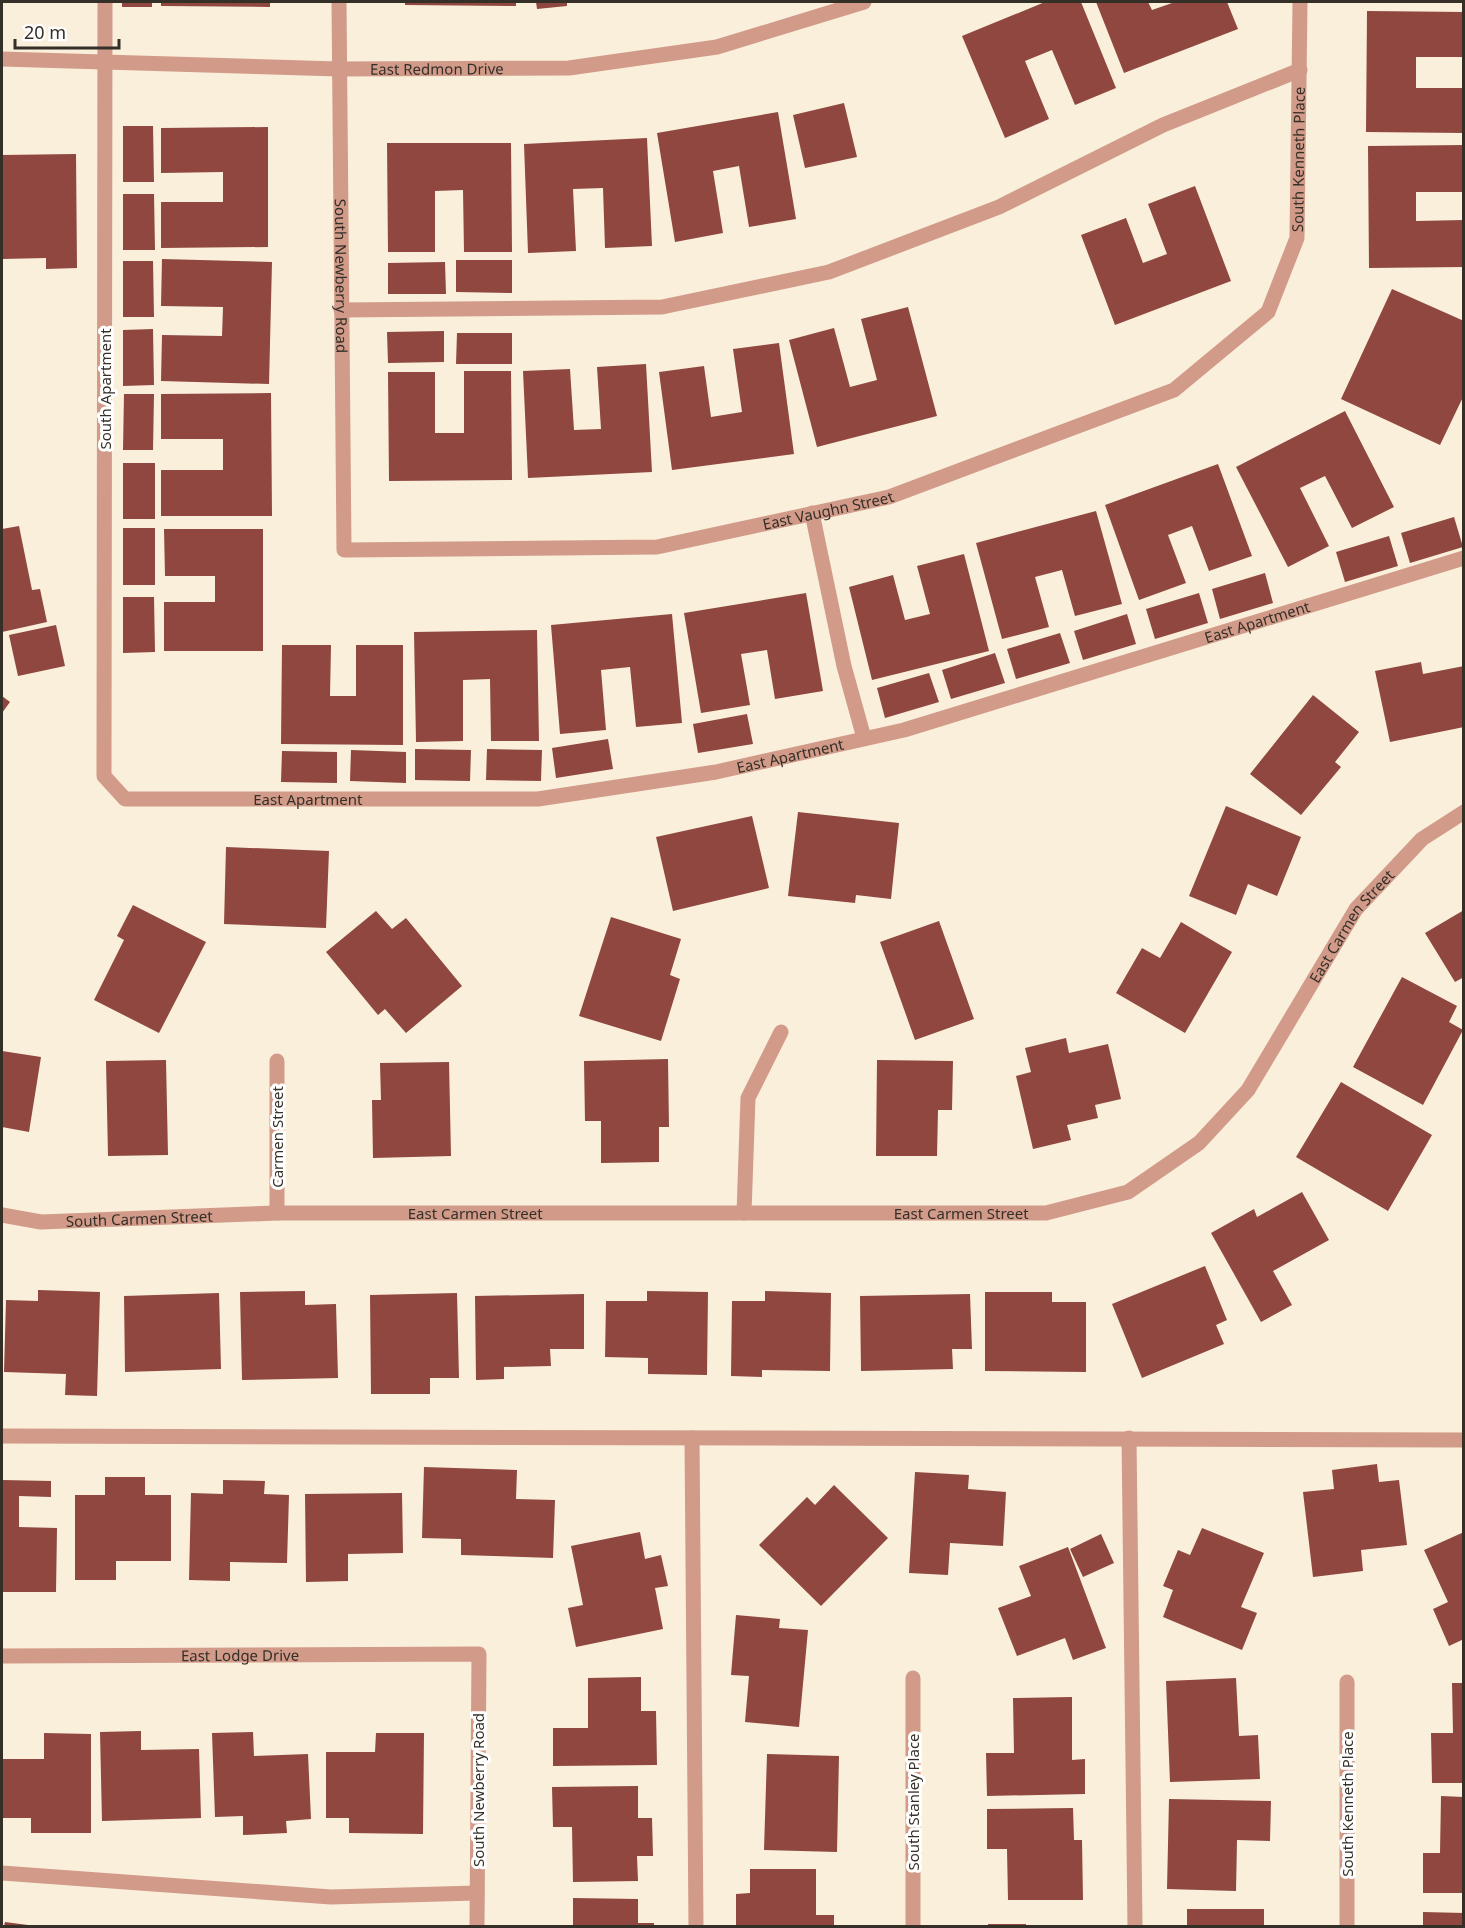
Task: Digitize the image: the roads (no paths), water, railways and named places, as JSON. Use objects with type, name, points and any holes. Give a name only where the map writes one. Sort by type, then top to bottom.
[{"type":"street","name":"South Apartment","points":[[104,776],[105,2]]},
{"type":"street","name":"South Newberry Road","points":[[339,2],[344,550]]},
{"type":"street","name":"East Redmon Drive","points":[[2,59],[339,69],[569,68],[717,47],[864,2]]},
{"type":"street","name":"South Kenneth Place","points":[[1268,312],[1297,238],[1300,2]]},
{"type":"street","points":[[341,310],[662,307],[829,272],[999,207],[1163,125],[1300,70]]},
{"type":"street","name":"East Vaughn Street","points":[[344,550],[657,547],[889,497],[1174,390],[1268,312]]},
{"type":"street","points":[[813,513],[844,666],[864,738]]},
{"type":"street","name":"East Apartment","points":[[104,776],[125,799],[538,799],[716,772],[904,730],[1464,558]]},
{"type":"street","name":"East Carmen Street","points":[[277,1214],[1046,1213],[1128,1192],[1199,1143],[1248,1090],[1356,909],[1422,839],[1464,812]]},
{"type":"street","points":[[744,1213],[748,1098],[781,1032]]},
{"type":"street","name":"Carmen Street","points":[[277,1061],[277,1214]]},
{"type":"street","name":"South Carmen Street","points":[[2,1215],[41,1221],[277,1214]]},
{"type":"street","points":[[2,1436],[1464,1440]]},
{"type":"street","points":[[692,1438],[696,1926]]},
{"type":"street","points":[[1129,1438],[1135,1926]]},
{"type":"street","name":"South Newberry Road","points":[[477,1926],[479,1654]]},
{"type":"street","name":"East Lodge Drive","points":[[2,1656],[479,1654]]},
{"type":"street","name":"South Stanley Place","points":[[913,1678],[913,1926]]},
{"type":"street","name":"South Kenneth Place","points":[[1347,1682],[1347,1926]]},
{"type":"street","points":[[2,1873],[331,1897],[477,1893]]}]
